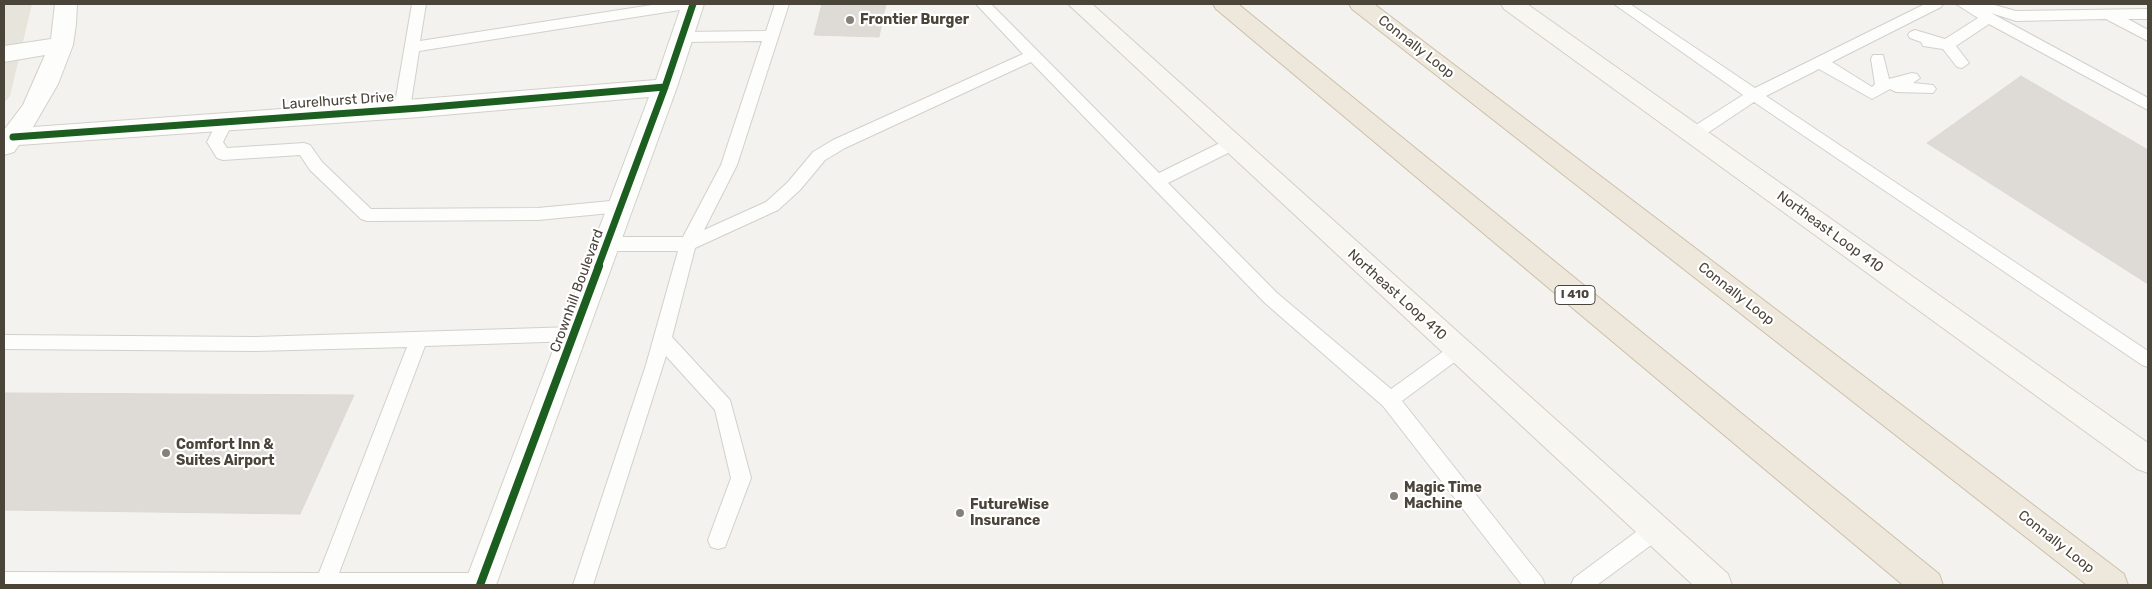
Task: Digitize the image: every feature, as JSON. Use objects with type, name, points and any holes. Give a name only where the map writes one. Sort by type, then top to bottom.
[{"type":"highway","name":"I 410","points":[[1224,4],[1927,585]]},
{"type":"highway","name":"Connally Loop","points":[[1360,4],[2112,585]]},
{"type":"highway","points":[[2073,555],[2116,585]]},
{"type":"main road","name":"Northeast Loop 410","points":[[1079,4],[1716,585]]},
{"type":"main road","name":"Northeast Loop 410","points":[[1512,4],[2148,460]]},
{"type":"street","points":[[8,142],[46,84],[61,45],[66,4]]},
{"type":"street","name":"Crownhill Boulevard","points":[[480,584],[665,87],[693,4]]},
{"type":"street","points":[[4,54],[61,45]]},
{"type":"street","name":"Laurelhurst Drive","points":[[8,142],[225,122],[665,87]]},
{"type":"lane","points":[[402,109],[419,4]]},
{"type":"lane","points":[[412,47],[686,4]]},
{"type":"lane","points":[[583,585],[662,339],[688,244],[729,165],[782,4]]},
{"type":"lane","points":[[983,4],[1271,298],[1390,400],[1535,585]]},
{"type":"lane","points":[[1621,4],[2148,360]]},
{"type":"lane","points":[[1694,134],[1754,95],[1936,4]]},
{"type":"lane","points":[[1964,4],[2148,105]]},
{"type":"lane","points":[[1975,4],[2016,16],[2148,14]]},
{"type":"lane","points":[[2109,15],[2148,36]]},
{"type":"lane","points":[[1948,50],[1988,18]]},
{"type":"lane","points":[[682,37],[771,36]]},
{"type":"lane","points":[[1921,39],[1948,50],[1962,62]]},
{"type":"lane","points":[[607,244],[688,244],[772,206],[794,186],[819,156],[839,144],[1034,56]]},
{"type":"lane","points":[[1878,59],[1883,86]]},
{"type":"lane","points":[[1820,62],[1872,94],[1883,86],[1912,78]]},
{"type":"lane","points":[[1883,86],[1893,68]]},
{"type":"lane","points":[[1883,86],[1928,89]]},
{"type":"lane","points":[[225,122],[215,142],[223,154],[304,149],[316,166],[367,215],[538,214],[621,206]]},
{"type":"lane","points":[[1157,182],[1232,144]]},
{"type":"lane","points":[[4,342],[255,344],[574,334]]},
{"type":"lane","points":[[325,583],[419,339]]},
{"type":"lane","points":[[662,339],[723,406],[741,478],[718,540]]},
{"type":"lane","points":[[1390,400],[1458,350]]},
{"type":"lane","points":[[1581,585],[1655,530]]},
{"type":"lane","points":[[4,582],[480,584]]},
{"type":"shaded area","points":[[4,4],[32,4],[10,96],[4,103]]},
{"type":"building","name":"Frontier Burger","points":[[822,4],[886,4],[879,37],[814,35]]},
{"type":"building","points":[[2021,76],[2148,150],[2148,284],[1927,143]]},
{"type":"building","name":"Comfort Inn & Suites Airport","points":[[4,393],[354,395],[300,514],[4,510]]},
{"type":"cycle path","points":[[480,585],[665,87],[693,4]]},
{"type":"cycle path","points":[[13,137],[420,108],[665,87]]},
{"type":"place","name":"Frontier Burger","points":[[850,20]]},
{"type":"place","name":"Comfort Inn & Suites Airport","points":[[166,453]]},
{"type":"place","name":"Magic Time Machine","points":[[1394,496]]},
{"type":"place","name":"FutureWise Insurance","points":[[960,513]]}]
